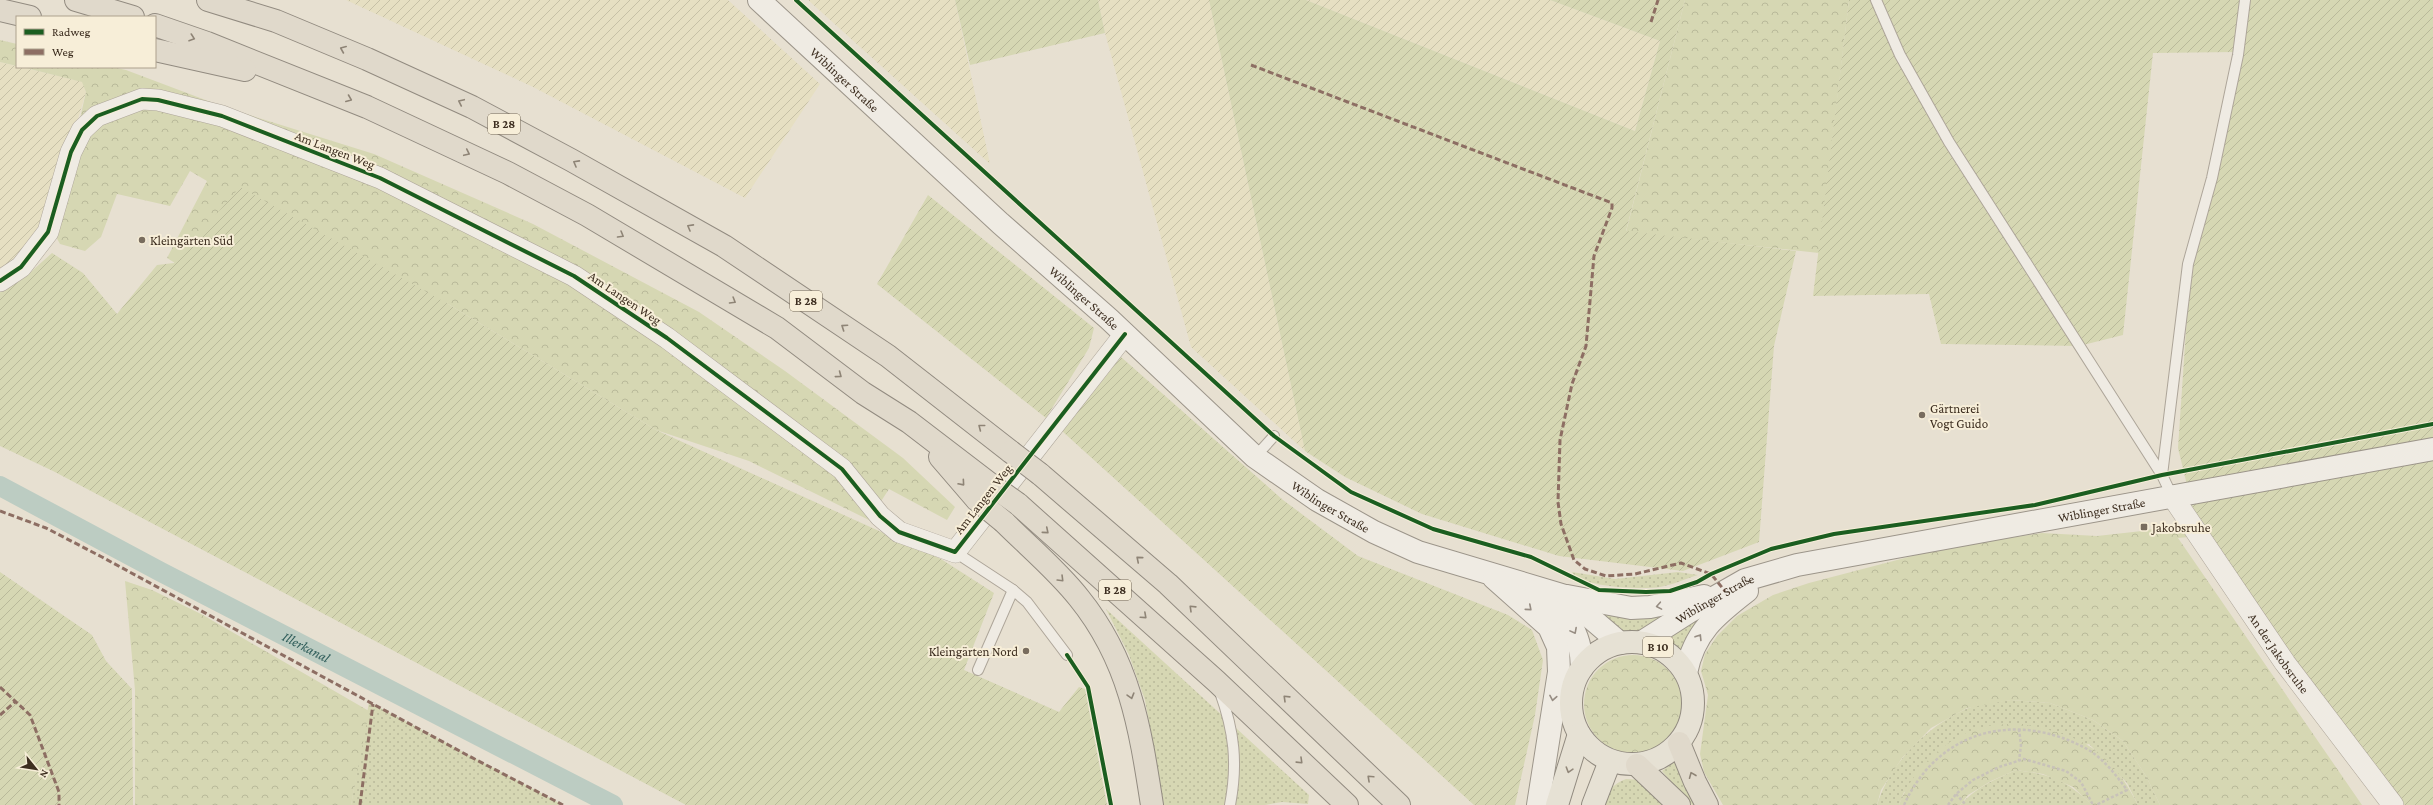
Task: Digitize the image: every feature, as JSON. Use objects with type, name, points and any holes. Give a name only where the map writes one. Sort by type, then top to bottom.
[{"type":"highway","points":[[76,0],[130,16]]},
{"type":"highway","name":"B 28","points":[[208,0],[276,21],[367,59],[472,107],[571,160],[724,246],[888,356],[1040,474],[1168,584],[1399,805]]},
{"type":"highway","points":[[237,0],[276,21]]},
{"type":"highway","points":[[0,10],[26,16]]},
{"type":"highway","points":[[156,25],[313,84],[367,106],[495,166],[587,215],[777,328],[863,393],[909,422],[984,492],[1004,522],[1079,597],[1100,627],[1118,659],[1139,723],[1152,805]]},
{"type":"highway","points":[[156,50],[313,84]]},
{"type":"highway","name":"B 28","points":[[984,492],[1018,504],[1216,680],[1346,805]]},
{"type":"highway","points":[[1679,744],[1695,782],[1707,805]]},
{"type":"highway","points":[[1637,765],[1679,805]]},
{"type":"main road","name":"Wiblinger Straße","points":[[759,0],[1000,223],[1125,334],[1255,457],[1317,500],[1374,532],[1418,552],[1565,596],[1620,643]]},
{"type":"main road","name":"Wiblinger Straße","points":[[1642,642],[1724,591],[1745,580],[1797,565],[2433,449]]},
{"type":"main road","points":[[1489,573],[1549,627],[1558,647],[1559,672],[1538,805]]},
{"type":"main road","name":"Wiblinger Straße","points":[[1686,673],[1694,645],[1716,615],[1770,574]]},
{"type":"main road","name":"Wiblinger Straße","points":[[1527,584],[1564,616],[1575,630],[1581,647],[1582,668]]},
{"type":"main road","points":[[1565,596],[1612,606],[1650,607],[1724,591]]},
{"type":"main road","name":"B 10","points":[[1642,642],[1660,648],[1675,658],[1686,673],[1692,687],[1694,702],[1688,731],[1679,744],[1667,754],[1653,762],[1637,765],[1610,761],[1598,755],[1579,734],[1572,718],[1571,701],[1574,683],[1582,668],[1592,656],[1606,648],[1620,643],[1642,642]]},
{"type":"main road","points":[[1557,805],[1579,734]]},
{"type":"main road","points":[[1593,805],[1610,761]]},
{"type":"street","name":"Am Langen Weg","points":[[0,281],[21,267],[48,232],[71,152],[82,130],[97,116],[142,99],[158,100],[214,114],[380,178],[574,276],[667,338],[842,469],[880,516],[899,532],[955,552],[1125,334]]},
{"type":"street","name":"An der Jakobsruhe","points":[[2172,496],[2285,663],[2393,805]]},
{"type":"lane","points":[[1876,0],[1900,55],[1949,142],[2162,475],[2172,496]]},
{"type":"lane","points":[[2162,475],[2188,264],[2213,171],[2238,54],[2245,0]]},
{"type":"lane","points":[[1255,457],[1274,436]]},
{"type":"lane","points":[[955,552],[1013,590],[1027,602],[1067,655]]},
{"type":"lane","points":[[978,670],[1013,590]]},
{"type":"lane","points":[[1216,680],[1231,722],[1234,769],[1230,805]]},
{"type":"path","points":[[2019,729],[2021,745],[2019,761]]},
{"type":"path","points":[[1904,805],[1910,793],[1928,768],[1958,743],[1987,731],[2019,729],[2057,736],[2088,749],[2114,772],[2127,790],[2096,805]]},
{"type":"path","points":[[1948,805],[1956,794],[1980,776],[1999,766],[2024,759],[2066,771],[2081,782],[2093,805]]},
{"type":"path","points":[[1956,794],[1966,805]]},
{"type":"shaded area","points":[[346,0],[728,0],[820,84],[745,198],[533,87]]},
{"type":"shaded area","points":[[808,0],[955,0],[990,164]]},
{"type":"shaded area","points":[[1098,0],[1209,0],[1305,451],[1191,347],[1105,33]]},
{"type":"shaded area","points":[[1306,0],[1550,0],[1660,41],[1635,131]]},
{"type":"shaded area","points":[[0,62],[16,66],[16,68],[25,68],[83,82],[86,92],[45,233],[0,279]]},
{"type":"green space","points":[[955,0],[1098,0],[1105,33],[970,65]]},
{"type":"green space","points":[[1209,0],[1306,0],[1635,131],[1660,41],[1550,0],[1685,0],[1626,231],[1796,251],[1774,346],[1759,542],[1683,571],[1559,556],[1422,514],[1345,477],[1305,451]]},
{"type":"green space","points":[[1685,0],[1849,0],[1819,253],[1626,232]]},
{"type":"green space","points":[[1849,0],[2241,0],[2236,52],[2153,53],[2123,335],[2079,346],[1941,344],[1929,294],[1813,296]]},
{"type":"green space","points":[[2250,0],[2433,0],[2433,805],[2398,805],[2325,708],[2194,514],[2178,448],[2190,271],[2228,129]]},
{"type":"green space","points":[[0,40],[16,44],[16,66],[0,62]]},
{"type":"green space","points":[[26,68],[117,68],[126,70],[224,107],[374,154],[533,224],[699,312],[785,371],[903,458],[955,507],[947,520],[889,489],[869,520],[749,461],[656,430],[448,304],[175,263],[167,258],[207,181],[190,171],[170,206],[117,194],[101,237],[85,251],[60,244],[54,233],[86,92],[82,82]]},
{"type":"green space","points":[[240,187],[448,304],[656,430],[941,559],[994,593],[964,670],[1059,712],[1079,687],[1085,689],[1107,805],[686,805],[53,471],[0,446],[0,289],[24,278],[52,253],[83,273],[117,314],[157,265],[174,263]]},
{"type":"green space","points":[[928,195],[1094,328],[1089,348],[1046,418],[877,284]]},
{"type":"green space","points":[[1121,357],[1283,500],[1358,556],[1508,615],[1532,630],[1543,660],[1535,715],[1515,805],[1474,805],[1062,431]]},
{"type":"green space","points":[[2174,525],[2189,537],[2178,538],[2362,805],[2160,805],[2146,776],[2123,741],[2093,720],[2050,703],[2011,700],[1967,708],[1931,728],[1902,758],[1881,790],[1877,805],[1723,805],[1704,772],[1700,754],[1708,695],[1701,671],[1705,654],[1717,636],[1737,616],[1773,595],[1809,583],[1943,548],[2042,533],[2097,536],[2142,531]]},
{"type":"green space","points":[[0,572],[92,635],[106,661],[132,689],[133,805],[0,805]]},
{"type":"green space","points":[[1572,572],[1615,579],[1678,572],[1698,575],[1660,587],[1626,588],[1586,581],[1577,577]]},
{"type":"green space","points":[[125,581],[152,590],[201,614],[369,711],[351,805],[135,805],[135,690]]},
{"type":"green space","points":[[1721,598],[1683,652],[1664,640]]},
{"type":"green space","points":[[1591,607],[1674,610],[1645,632],[1634,634],[1620,630],[1613,626]]},
{"type":"green space","points":[[1106,609],[1309,795],[1308,804],[1282,802],[1265,805],[1164,805],[1145,700],[1129,655]]},
{"type":"green space","points":[[1633,655],[1652,659],[1668,669],[1678,685],[1682,704],[1678,723],[1668,739],[1652,749],[1633,753],[1614,749],[1598,739],[1588,723],[1584,704],[1588,685],[1598,669],[1614,659]]},
{"type":"green space","points":[[2011,700],[2050,703],[2093,720],[2123,741],[2146,776],[2160,805],[2138,805],[2127,783],[2089,744],[1904,792],[1899,805],[1877,805],[1883,790],[1900,761],[1924,736],[1951,717],[1966,709],[1977,705]]},
{"type":"green space","points":[[369,702],[563,805],[351,805]]},
{"type":"green space","points":[[2001,724],[2022,724],[2062,734],[2078,740],[2092,748],[2105,758],[2116,770],[2138,805],[2092,805],[2073,787],[2043,774],[2016,770],[1991,781],[1968,795],[1960,805],[1899,805],[1913,778],[1923,766],[1934,755],[1960,736],[1988,726]]},
{"type":"green space","points":[[1676,761],[1698,805],[1692,805],[1662,771]]},
{"type":"green space","points":[[2016,770],[2049,776],[2074,789],[2092,805],[1960,805],[1979,789]]},
{"type":"green space","points":[[1626,779],[1641,780],[1668,805],[1602,805],[1611,789],[1617,783]]},
{"type":"waterway","name":"Illerkanal","points":[[0,486],[161,572],[613,805]]},
{"type":"marked path","points":[[1651,22],[1658,0]]},
{"type":"marked path","points":[[1251,65],[1612,203],[1612,208],[1594,256],[1586,346],[1572,384],[1560,440],[1558,502],[1561,524],[1574,560],[1585,569],[1606,576],[1635,574],[1681,563],[1711,574],[1725,591]]},
{"type":"marked path","points":[[0,511],[46,528],[102,557],[467,755],[563,805]]},
{"type":"marked path","points":[[0,687],[30,715],[59,792],[59,805]]},
{"type":"marked path","points":[[0,715],[16,701]]},
{"type":"marked path","points":[[360,805],[373,704]]},
{"type":"cycle path","points":[[796,0],[1274,436],[1351,492],[1433,529],[1531,557],[1599,590],[1646,592],[1670,591],[1697,582],[1711,574],[1771,549],[1834,534],[2035,505],[2162,475],[2433,424]]},
{"type":"cycle path","points":[[0,281],[21,267],[48,232],[71,152],[82,130],[97,116],[142,99],[158,100],[222,116],[380,178],[574,276],[667,338],[842,469],[880,516],[899,532],[955,552],[1125,334]]},
{"type":"cycle path","points":[[1067,655],[1088,687],[1111,805]]},
{"type":"place","name":"Kleingärten Süd","points":[[142,240]]},
{"type":"place","name":"Gärtnerei Vogt Guido","points":[[1922,415]]},
{"type":"place","name":"Jakobsruhe","points":[[2144,527]]},
{"type":"place","name":"Kleingärten Nord","points":[[1026,651]]}]
